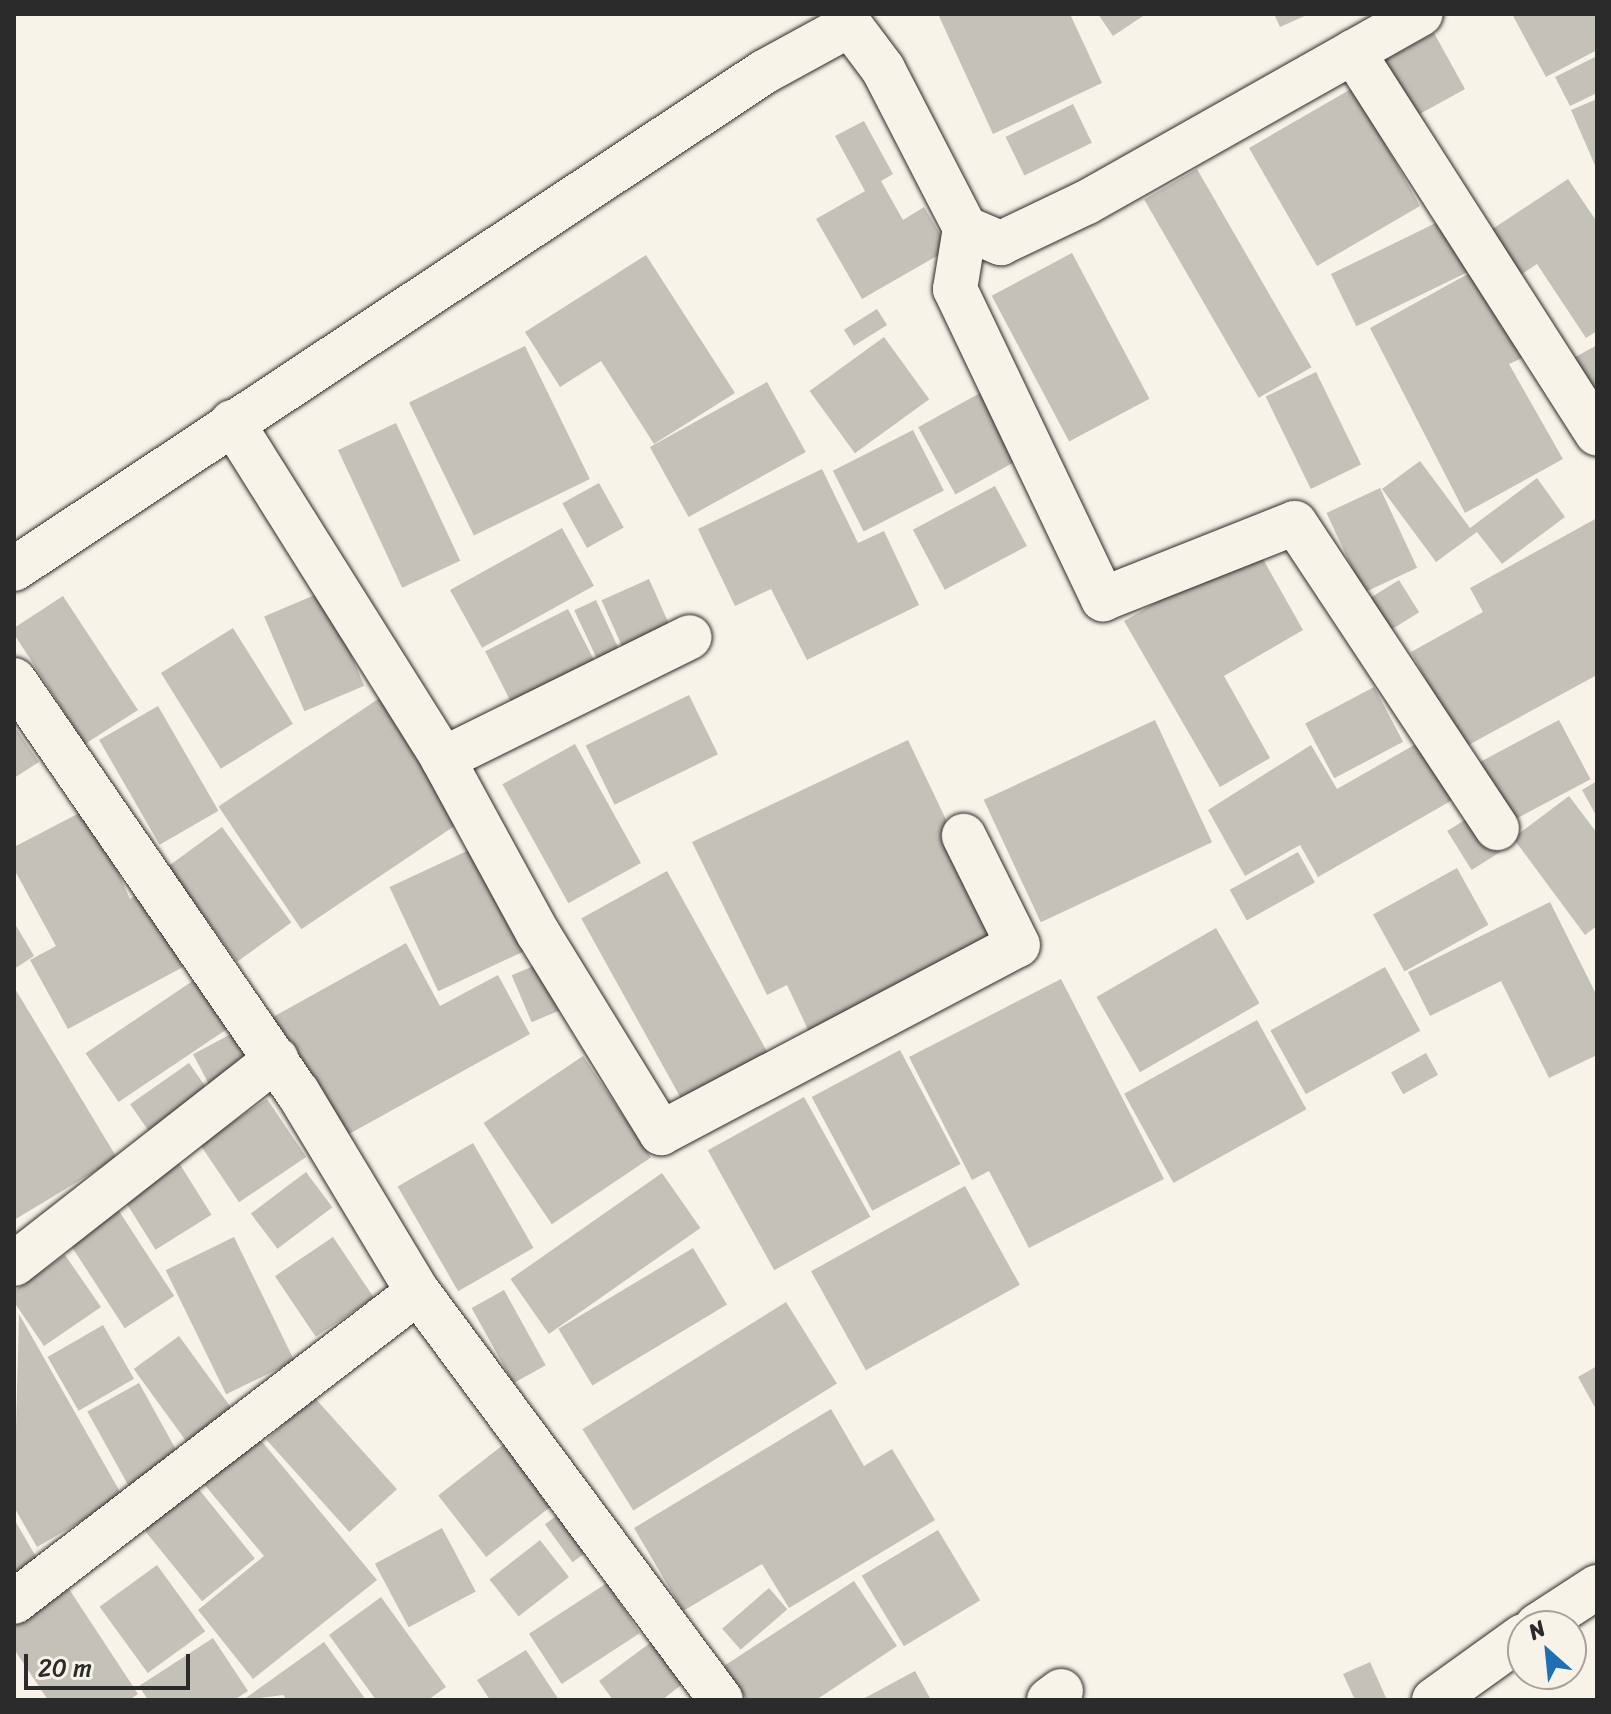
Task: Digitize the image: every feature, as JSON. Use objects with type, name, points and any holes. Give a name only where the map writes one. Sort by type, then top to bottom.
[{"type":"street","points":[[965,228],[1001,243],[1087,202],[1421,14]]},
{"type":"street","points":[[14,569],[155,481],[232,422],[847,20],[883,69],[965,228],[955,289],[1103,599],[1295,523],[1497,828]]},
{"type":"street","points":[[1353,52],[1597,434]]},
{"type":"street","points":[[232,422],[443,759],[538,933],[661,1133],[1018,945],[964,836]]},
{"type":"street","points":[[443,759],[690,637]]},
{"type":"street","points":[[14,680],[276,1059],[418,1292],[704,1693]]},
{"type":"street","points":[[14,1264],[276,1059]]},
{"type":"street","points":[[14,1602],[418,1292]]},
{"type":"street","points":[[1562,1610],[1597,1587]]},
{"type":"street","points":[[1434,1700],[1507,1648]]},
{"type":"building","points":[[938,14],[1070,14],[1102,83],[993,134]]},
{"type":"building","points":[[1098,14],[1146,14],[1113,36]]},
{"type":"building","points":[[1274,14],[1309,14],[1280,27]]},
{"type":"building","points":[[1512,14],[1597,14],[1597,50],[1546,77]]},
{"type":"building","points":[[1434,33],[1465,89],[1414,117],[1383,61]]},
{"type":"building","points":[[1597,56],[1597,93],[1570,106],[1555,77]]},
{"type":"building","points":[[1370,78],[1380,135],[1420,206],[1317,266],[1249,148]]},
{"type":"building","points":[[1597,99],[1597,170],[1571,110]]},
{"type":"building","points":[[1073,104],[1092,143],[1024,176],[1006,137]]},
{"type":"building","points":[[864,121],[893,174],[881,181],[903,220],[924,207],[949,249],[862,299],[816,219],[865,191],[835,136]]},
{"type":"building","points":[[1197,169],[1312,367],[1259,398],[1144,200]]},
{"type":"building","points":[[1568,179],[1597,222],[1597,331],[1586,338],[1537,264],[1515,279],[1485,234]]},
{"type":"building","points":[[1446,218],[1471,270],[1356,326],[1331,274]]},
{"type":"building","points":[[1072,253],[1149,399],[1069,441],[992,296]]},
{"type":"building","points":[[646,255],[735,393],[654,444],[601,361],[560,387],[525,332]]},
{"type":"building","points":[[1475,270],[1524,357],[1509,364],[1563,459],[1465,513],[1370,328]]},
{"type":"building","points":[[877,309],[887,325],[854,346],[844,330]]},
{"type":"building","points":[[884,337],[929,399],[855,453],[810,391]]},
{"type":"building","points":[[1597,345],[1597,410],[1570,360]]},
{"type":"building","points":[[525,346],[590,479],[474,536],[409,403]]},
{"type":"building","points":[[1316,372],[1361,465],[1311,489],[1266,397]]},
{"type":"building","points":[[767,382],[806,452],[689,517],[650,447]]},
{"type":"building","points":[[989,388],[1026,455],[955,495],[918,427]]},
{"type":"building","points":[[396,423],[460,561],[402,588],[338,450]]},
{"type":"building","points":[[913,430],[944,491],[864,531],[833,471]]},
{"type":"building","points":[[1420,461],[1470,528],[1537,478],[1565,517],[1502,564],[1477,532],[1436,562],[1382,489]]},
{"type":"building","points":[[822,469],[858,543],[884,531],[919,605],[807,660],[771,589],[735,606],[698,529]]},
{"type":"building","points":[[599,483],[624,528],[587,548],[562,503]]},
{"type":"building","points":[[995,486],[1027,546],[945,590],[913,530]]},
{"type":"building","points":[[1380,488],[1417,568],[1364,593],[1327,513]]},
{"type":"building","points":[[1597,518],[1597,675],[1463,748],[1411,652],[1483,612],[1470,588]]},
{"type":"building","points":[[562,528],[594,586],[482,648],[450,590]]},
{"type":"building","points":[[1255,545],[1303,630],[1224,676],[1270,758],[1220,787],[1124,621]]},
{"type":"building","points":[[649,579],[675,637],[628,659],[601,600]]},
{"type":"building","points":[[1399,580],[1419,612],[1390,630],[1370,598]]},
{"type":"building","points":[[324,591],[364,686],[304,711],[264,616]]},
{"type":"building","points":[[63,596],[138,710],[85,744],[14,634],[14,628]]},
{"type":"building","points":[[596,600],[623,659],[602,669],[574,610]]},
{"type":"building","points":[[568,609],[598,669],[516,711],[485,651]]},
{"type":"building","points":[[233,628],[293,724],[221,769],[161,673]]},
{"type":"building","points":[[1374,687],[1403,742],[1334,778],[1305,724]]},
{"type":"building","points":[[689,695],[718,754],[615,805],[586,745]]},
{"type":"building","points":[[381,697],[464,820],[301,929],[219,807]]},
{"type":"building","points":[[158,706],[218,811],[160,845],[99,740]]},
{"type":"building","points":[[1155,720],[1212,842],[1041,922],[984,800]]},
{"type":"building","points":[[1559,720],[1590,779],[1504,825],[1472,766]]},
{"type":"building","points":[[14,726],[39,762],[14,778]]},
{"type":"building","points":[[908,740],[1006,945],[811,1036],[787,985],[767,995],[692,842]]},
{"type":"building","points":[[1423,740],[1456,798],[1318,877],[1300,845],[1245,876],[1208,810],[1311,745],[1337,789]]},
{"type":"building","points":[[575,744],[641,863],[568,903],[502,784]]},
{"type":"building","points":[[1597,781],[1597,817],[1582,790]]},
{"type":"building","points":[[1569,796],[1597,833],[1597,926],[1585,935],[1513,838]]},
{"type":"building","points":[[89,808],[130,899],[142,892],[183,967],[68,1029],[30,960],[56,946],[14,869],[14,847]]},
{"type":"building","points":[[1476,813],[1500,852],[1472,870],[1447,831]]},
{"type":"building","points":[[222,827],[291,922],[237,962],[168,866]]},
{"type":"building","points":[[482,844],[531,948],[438,991],[390,887]]},
{"type":"building","points":[[1298,852],[1315,883],[1247,920],[1230,890]]},
{"type":"building","points":[[1457,868],[1489,925],[1405,971],[1373,915]]},
{"type":"building","points":[[667,871],[773,1063],[687,1110],[581,919]]},
{"type":"building","points":[[1550,902],[1597,996],[1597,1055],[1549,1078],[1501,981],[1430,1016],[1408,972]]},
{"type":"building","points":[[14,922],[34,956],[14,969]]},
{"type":"building","points":[[1216,928],[1260,1003],[1140,1072],[1096,997]]},
{"type":"building","points":[[406,943],[440,1006],[498,975],[530,1034],[340,1139],[273,1017]]},
{"type":"building","points":[[543,962],[563,1009],[532,1022],[512,975]]},
{"type":"building","points":[[1385,967],[1420,1031],[1306,1094],[1270,1031]]},
{"type":"building","points":[[200,976],[233,1025],[119,1102],[86,1053]]},
{"type":"building","points":[[1061,979],[1164,1179],[1029,1248],[989,1171],[972,1180],[909,1057]]},
{"type":"building","points":[[14,987],[117,1158],[14,1220]]},
{"type":"building","points":[[1257,1020],[1306,1109],[1174,1183],[1124,1094]]},
{"type":"building","points":[[246,1026],[262,1056],[209,1084],[193,1054]]},
{"type":"building","points":[[900,1050],[961,1164],[872,1211],[812,1097]]},
{"type":"building","points":[[1426,1053],[1438,1075],[1403,1094],[1391,1072]]},
{"type":"building","points":[[583,1056],[651,1157],[552,1224],[484,1123]]},
{"type":"building","points":[[189,1063],[211,1095],[152,1136],[130,1104]]},
{"type":"building","points":[[804,1097],[870,1217],[774,1270],[708,1150]]},
{"type":"building","points":[[267,1099],[306,1157],[239,1202],[200,1144]]},
{"type":"building","points":[[473,1143],[534,1248],[458,1291],[398,1186]]},
{"type":"building","points":[[176,1158],[212,1215],[156,1250],[120,1193]]},
{"type":"building","points":[[306,1172],[332,1207],[277,1249],[251,1214]]},
{"type":"building","points":[[662,1173],[700,1228],[549,1334],[510,1279]]},
{"type":"building","points":[[965,1186],[1020,1285],[866,1370],[811,1271]]},
{"type":"building","points":[[117,1208],[174,1296],[125,1328],[68,1240]]},
{"type":"building","points":[[234,1237],[294,1361],[226,1394],[166,1270]]},
{"type":"building","points":[[333,1237],[374,1298],[316,1337],[275,1276]]},
{"type":"building","points":[[693,1248],[727,1305],[592,1385],[558,1329]]},
{"type":"building","points":[[65,1255],[101,1307],[44,1346],[14,1302],[14,1291]]},
{"type":"building","points":[[504,1290],[546,1365],[513,1383],[472,1308]]},
{"type":"building","points":[[786,1302],[837,1383],[633,1511],[582,1429]]},
{"type":"building","points":[[19,1314],[123,1497],[37,1547],[14,1507]]},
{"type":"building","points":[[103,1325],[134,1379],[79,1411],[48,1357]]},
{"type":"building","points":[[179,1336],[234,1412],[189,1445],[134,1369]]},
{"type":"building","points":[[1597,1366],[1597,1411],[1578,1377]]},
{"type":"building","points":[[139,1383],[182,1461],[131,1489],[87,1412]]},
{"type":"building","points":[[314,1397],[397,1489],[349,1532],[266,1440]]},
{"type":"building","points":[[831,1409],[864,1466],[892,1449],[935,1520],[789,1608],[762,1564],[683,1611],[634,1528]]},
{"type":"building","points":[[517,1434],[565,1495],[486,1557],[438,1496]]},
{"type":"building","points":[[259,1438],[377,1580],[253,1679],[198,1610],[264,1556],[203,1483]]},
{"type":"building","points":[[197,1487],[255,1558],[202,1601],[144,1530]]},
{"type":"building","points":[[574,1503],[602,1541],[573,1562],[545,1524]]},
{"type":"building","points":[[14,1519],[42,1567],[14,1583]]},
{"type":"building","points":[[442,1528],[476,1592],[409,1627],[375,1564]]},
{"type":"building","points":[[938,1530],[980,1600],[904,1646],[862,1576]]},
{"type":"building","points":[[540,1540],[569,1577],[519,1616],[490,1579]]},
{"type":"building","points":[[157,1565],[205,1631],[148,1673],[100,1607]]},
{"type":"building","points":[[854,1581],[897,1646],[816,1700],[747,1700],[724,1666]]},
{"type":"building","points":[[607,1583],[640,1633],[562,1684],[529,1634]]},
{"type":"building","points":[[769,1588],[787,1609],[741,1650],[722,1629]]},
{"type":"building","points":[[69,1589],[138,1694],[129,1700],[48,1700],[14,1649],[14,1626]]},
{"type":"building","points":[[381,1597],[446,1687],[428,1700],[376,1700],[329,1635]]},
{"type":"building","points":[[666,1631],[698,1672],[662,1700],[613,1700],[599,1681]]},
{"type":"building","points":[[213,1638],[248,1691],[234,1700],[148,1700],[139,1686]]},
{"type":"building","points":[[324,1642],[366,1700],[287,1700],[283,1695],[243,1700]]},
{"type":"building","points":[[526,1650],[559,1700],[490,1700],[477,1680]]},
{"type":"building","points":[[1370,1662],[1387,1700],[1355,1700],[1343,1674]]},
{"type":"building","points":[[915,1671],[931,1700],[861,1700]]}]
